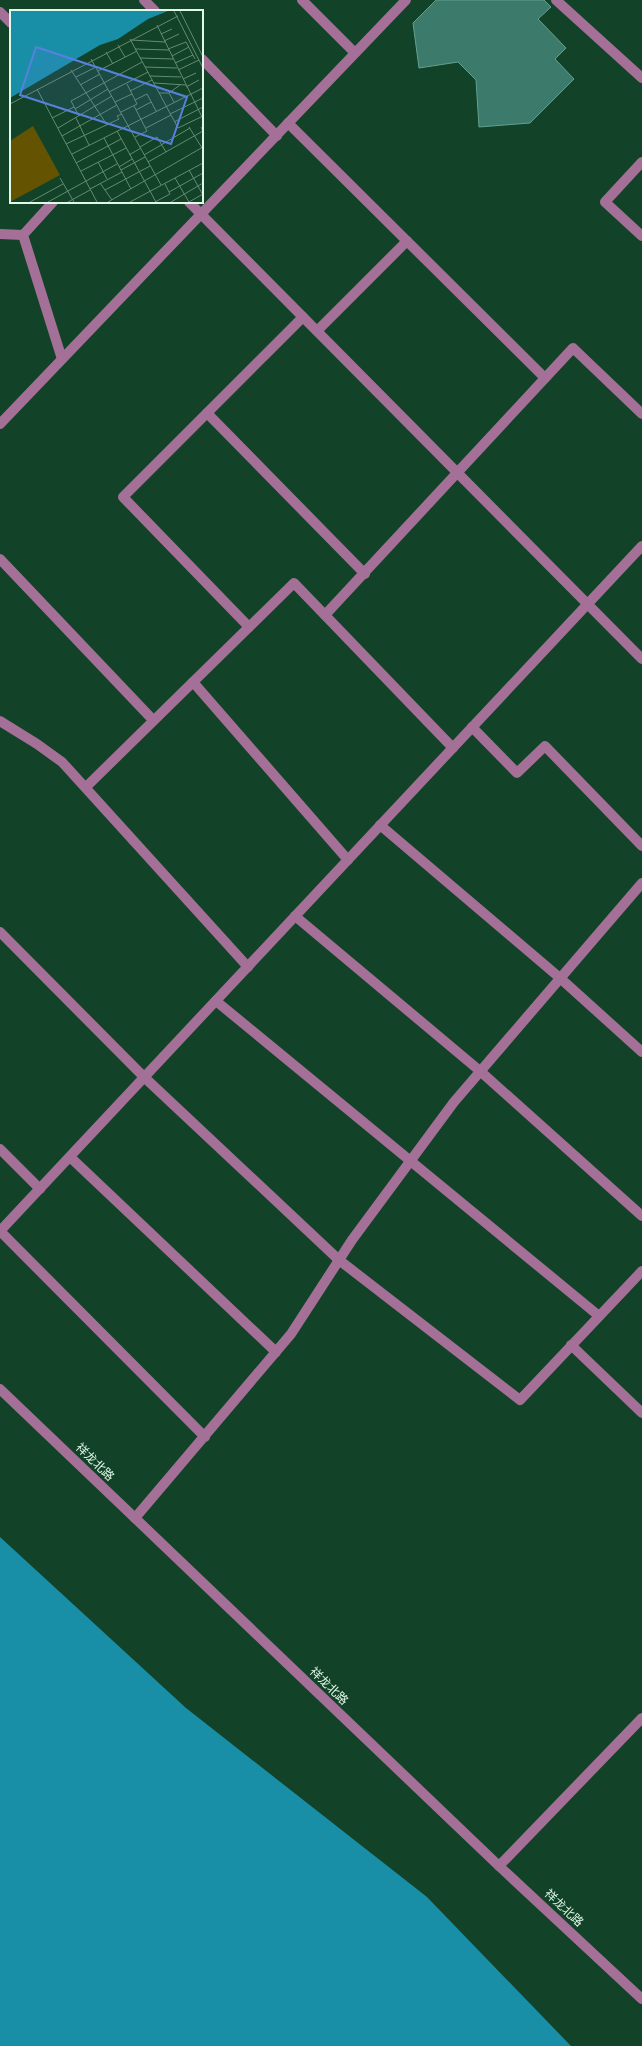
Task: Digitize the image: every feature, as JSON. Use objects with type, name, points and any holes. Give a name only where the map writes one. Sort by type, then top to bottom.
[{"type":"street","points":[[144,0],[154,10]]},
{"type":"street","points":[[302,0],[355,53]]},
{"type":"street","points":[[0,424],[406,0]]},
{"type":"street","points":[[556,0],[642,78]]},
{"type":"street","points":[[0,12],[10,22]]},
{"type":"street","points":[[203,60],[276,136]]},
{"type":"street","points":[[288,123],[545,378]]},
{"type":"street","points":[[642,162],[605,202],[642,236]]},
{"type":"street","points":[[23,235],[52,203]]},
{"type":"street","points":[[190,203],[642,658]]},
{"type":"street","points":[[0,234],[23,235]]},
{"type":"street","points":[[23,235],[62,359]]},
{"type":"street","points":[[317,331],[407,241]]},
{"type":"street","points":[[249,627],[123,497],[303,317]]},
{"type":"street","points":[[326,615],[573,348],[642,414]]},
{"type":"street","points":[[207,413],[364,574]]},
{"type":"street","points":[[205,1437],[0,1231],[642,546]]},
{"type":"street","points":[[0,559],[153,720]]},
{"type":"street","points":[[86,787],[294,583],[453,748]]},
{"type":"street","points":[[193,682],[348,860]]},
{"type":"street","points":[[0,721],[62,762],[248,967]]},
{"type":"street","points":[[472,727],[517,774],[545,746],[642,846]]},
{"type":"street","points":[[380,825],[560,978],[642,1052]]},
{"type":"street","points":[[135,1518],[291,1334],[352,1240],[454,1102],[642,883]]},
{"type":"street","points":[[295,916],[480,1071],[642,1216]]},
{"type":"street","points":[[0,932],[144,1077],[339,1260],[520,1400],[642,1271]]},
{"type":"street","points":[[216,1001],[599,1316]]},
{"type":"street","points":[[0,1149],[40,1189]]},
{"type":"street","points":[[70,1157],[276,1352]]},
{"type":"street","points":[[571,1345],[642,1412]]},
{"type":"street","name":"祥龙北路","points":[[0,1389],[499,1866],[642,1999]]},
{"type":"street","points":[[499,1866],[642,1718]]},
{"type":"water","points":[[0,1537],[186,1708],[427,1897],[571,2046],[0,2046]]},
{"type":"building","points":[[436,0],[544,0],[551,7],[538,19],[566,48],[555,59],[574,79],[530,123],[479,127],[476,80],[458,62],[419,68],[413,23]]}]
